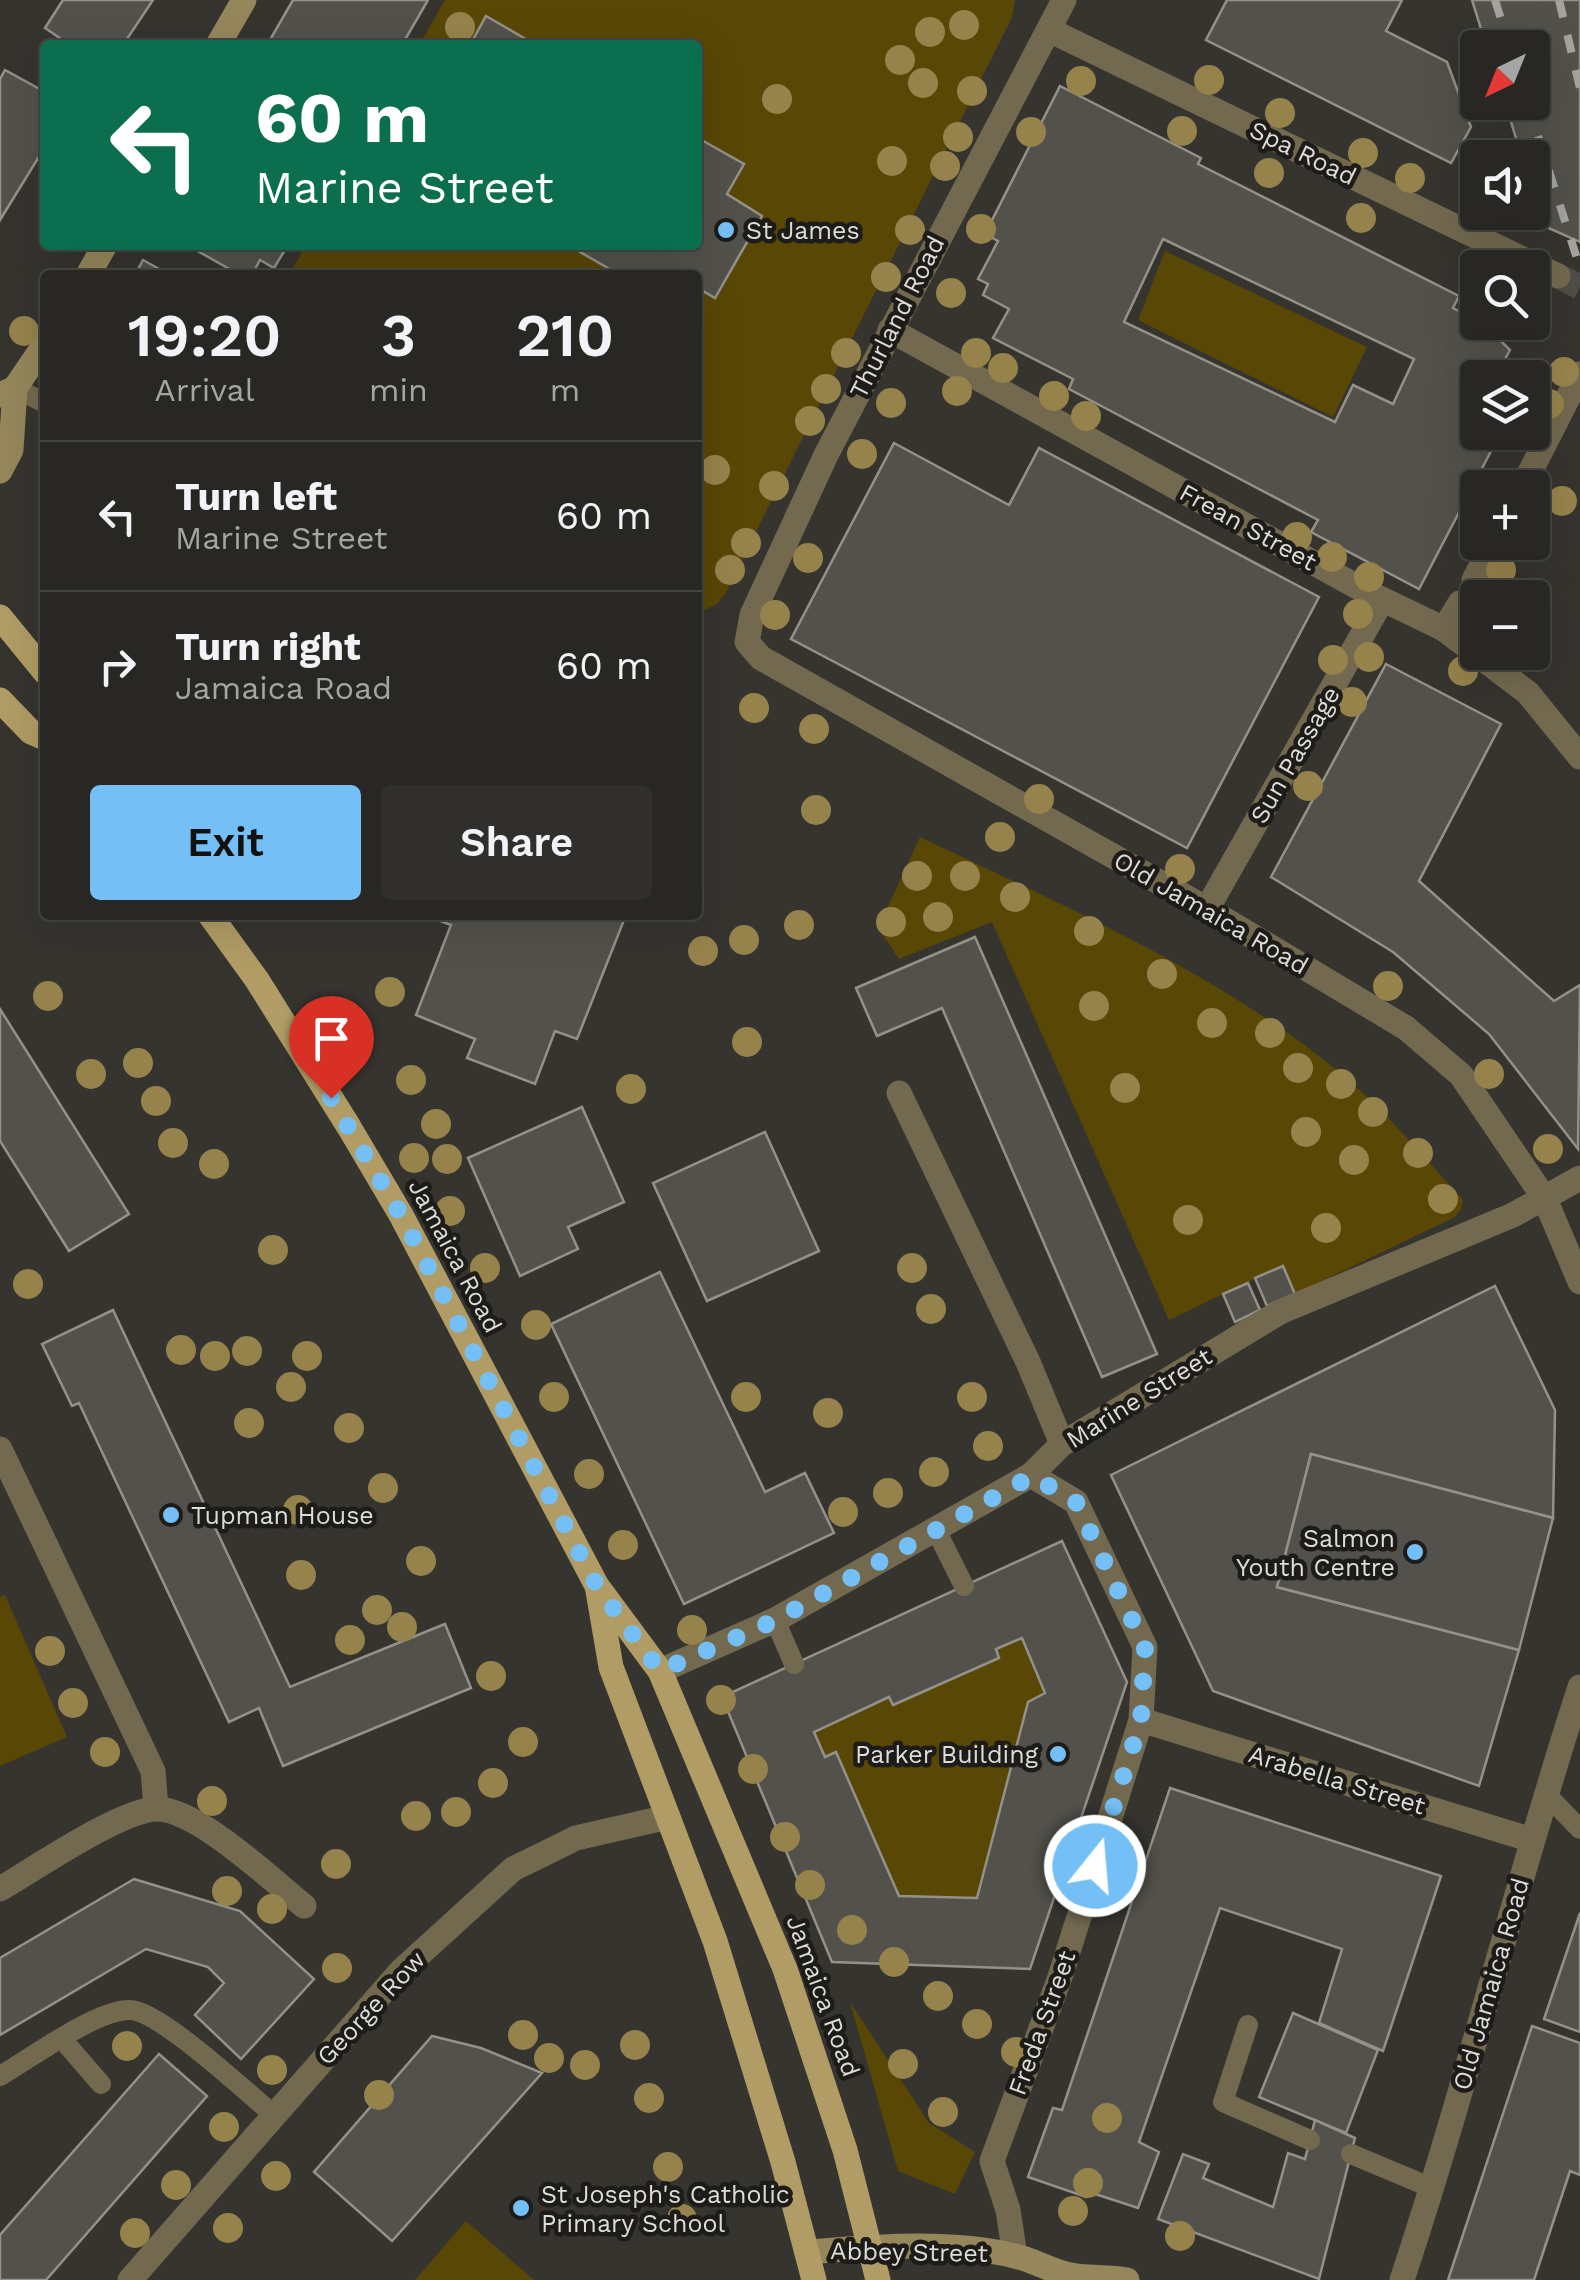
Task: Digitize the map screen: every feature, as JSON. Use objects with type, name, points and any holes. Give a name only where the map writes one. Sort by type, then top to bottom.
[{"type":"main road","points":[[221,40],[244,0]]},
{"type":"main road","points":[[0,470],[11,450],[8,391],[40,350]]},
{"type":"main road","points":[[0,617],[40,666]]},
{"type":"main road","points":[[0,700],[31,732],[40,736]]},
{"type":"main road","name":"Jamaica Road","points":[[213,920],[295,1039],[401,1215],[597,1586],[660,1671],[785,1969],[846,2150],[878,2280]]},
{"type":"main road","name":"Jamaica Road","points":[[597,1586],[611,1668],[715,1941],[775,2132],[814,2280]]},
{"type":"main road","name":"Abbey Street","points":[[807,2252],[972,2248],[1016,2256],[1061,2277],[1102,2275],[1128,2280]]},
{"type":"street","name":"Thurland Road","points":[[747,642],[752,616],[826,455],[1064,0]]},
{"type":"street","name":"Spa Road","points":[[1048,30],[1558,276]]},
{"type":"street","name":"Frean Street","points":[[890,330],[1382,600],[1444,629],[1528,693],[1580,757]]},
{"type":"street","points":[[1531,470],[1580,374]]},
{"type":"street","points":[[1474,580],[1484,560]]},
{"type":"street","name":"Sun Passage","points":[[1206,909],[1382,600]]},
{"type":"street","points":[[1444,629],[1460,603]]},
{"type":"street","name":"Old Jamaica Road","points":[[747,642],[761,658],[1206,909],[1406,1028],[1461,1076],[1545,1199],[1580,1282]]},
{"type":"street","points":[[898,1093],[1028,1362],[1062,1444]]},
{"type":"street","name":"Marine Street","points":[[660,1671],[776,1620],[1032,1476],[1062,1444],[1280,1312],[1545,1199],[1580,1178]]},
{"type":"street","points":[[0,1449],[7,1485],[153,1770],[156,1808]]},
{"type":"street","name":"Freda Street","points":[[1016,2256],[1008,2210],[992,2161],[1072,1940],[1141,1720],[1145,1647],[1076,1502],[1032,1476]]},
{"type":"street","name":"Old Jamaica Road","points":[[1402,2280],[1580,1687]]},
{"type":"street","name":"Arabella Street","points":[[1141,1720],[1532,1840]]},
{"type":"street","points":[[0,1889],[116,1822],[156,1808],[202,1825],[304,1906]]},
{"type":"street","name":"George Row","points":[[130,2280],[402,1972],[514,1869],[576,1838],[668,1817]]},
{"type":"lane","points":[[8,391],[40,401]]},
{"type":"lane","points":[[936,1530],[964,1586]]},
{"type":"lane","points":[[776,1620],[794,1664]]},
{"type":"lane","points":[[1545,1794],[1580,1829]]},
{"type":"lane","points":[[0,2076],[104,2014],[133,2009],[160,2021],[273,2114]]},
{"type":"lane","points":[[1248,2025],[1223,2102],[1310,2140]]},
{"type":"lane","points":[[62,2039],[101,2084]]},
{"type":"lane","points":[[1351,2154],[1432,2188]]},
{"type":"shaded area","points":[[445,0],[1015,0],[1012,17],[717,604],[702,611],[702,270],[292,270],[303,250],[702,250],[702,40],[422,40]]},
{"type":"shaded area","points":[[1165,251],[1367,347],[1333,417],[1138,320]]},
{"type":"shaded area","points":[[920,837],[1128,938],[1278,1026],[1343,1075],[1379,1109],[1463,1200],[1461,1209],[1455,1217],[1295,1294],[1282,1266],[1169,1320],[992,922],[899,959],[878,928]]},
{"type":"shaded area","points":[[5,1595],[67,1737],[0,1766],[0,1597]]},
{"type":"shaded area","points":[[1022,1638],[1045,1693],[1028,1702],[977,1898],[899,1896],[836,1753],[825,1757],[814,1732]]},
{"type":"shaded area","points":[[850,2002],[929,2123],[975,2152],[955,2194],[898,2171]]},
{"type":"shaded area","points":[[466,2221],[534,2280],[415,2280]]},
{"type":"building","points":[[63,0],[153,0],[126,40],[63,40],[45,28]]},
{"type":"building","points":[[293,0],[428,0],[405,40],[270,40]]},
{"type":"building","points":[[1227,0],[1402,0],[1386,31],[1447,62],[1460,97],[1460,120],[1468,120],[1471,127],[1460,140],[1451,163],[1206,40]]},
{"type":"building","points":[[1472,0],[1580,0],[1580,242],[1550,229],[1550,140],[1517,140],[1510,120],[1550,120],[1550,30],[1481,30]]},
{"type":"building","points":[[486,16],[527,40],[473,40]]},
{"type":"building","points":[[5,70],[40,89],[40,155],[0,220],[0,79]]},
{"type":"building","points":[[1060,86],[1201,158],[1198,164],[1459,296],[1453,308],[1460,312],[1460,340],[1500,340],[1510,350],[1505,360],[1460,360],[1460,450],[1492,450],[1481,470],[1460,470],[1460,510],[1419,589],[1311,532],[1318,520],[1069,389],[1073,379],[993,338],[1009,309],[983,295],[988,284],[978,279],[998,241],[985,234]],"holes":[[[1163,239],[1414,359],[1393,404],[1353,385],[1335,422],[1124,322]]]},
{"type":"building","name":"St James","points":[[702,140],[744,164],[727,194],[762,216],[715,298],[702,290],[702,270],[611,270],[577,250],[702,250]]},
{"type":"building","points":[[196,250],[285,250],[274,268],[260,260],[255,270],[231,270]]},
{"type":"building","points":[[143,260],[161,270],[138,270]]},
{"type":"building","points":[[894,443],[1009,505],[1039,448],[1319,597],[1187,848],[791,639]]},
{"type":"building","points":[[1386,664],[1501,724],[1419,881],[1554,1001],[1580,985],[1578,1149],[1489,1034],[1393,952],[1271,877]]},
{"type":"building","points":[[438,920],[624,920],[577,1039],[555,1031],[535,1084],[467,1058],[475,1039],[416,1015],[451,925]]},
{"type":"building","points":[[975,937],[1157,1354],[1102,1377],[942,1008],[877,1036],[856,988]]},
{"type":"building","points":[[0,1009],[129,1214],[69,1251],[0,1141]]},
{"type":"building","points":[[582,1107],[624,1202],[568,1227],[578,1249],[520,1276],[468,1158]]},
{"type":"building","points":[[765,1132],[819,1251],[707,1301],[653,1183]]},
{"type":"building","points":[[1283,1266],[1295,1294],[1267,1306],[1255,1278]]},
{"type":"building","points":[[660,1272],[765,1492],[805,1473],[834,1533],[684,1604],[551,1324]]},
{"type":"building","points":[[1248,1283],[1260,1310],[1235,1322],[1223,1294]]},
{"type":"building","points":[[1495,1286],[1555,1410],[1553,1518],[1311,1454],[1277,1587],[1519,1650],[1479,1786],[1213,1691],[1111,1475]]},
{"type":"building","name":"Tupman House","points":[[113,1310],[290,1687],[445,1624],[471,1688],[283,1766],[259,1708],[229,1722],[79,1403],[72,1406],[42,1344]]},
{"type":"building","name":"Salmon Youth Centre","points":[[1311,1454],[1553,1518],[1519,1650],[1277,1587]]},
{"type":"building","name":"Parker Building","points":[[1062,1541],[1127,1682],[1030,1969],[832,1962],[722,1697]],"holes":[[[1022,1638],[1045,1693],[1028,1702],[977,1898],[899,1896],[836,1752],[825,1757],[814,1732],[889,1697],[893,1705],[999,1658],[996,1649]]]},
{"type":"building","points":[[1170,1788],[1441,1876],[1383,2051],[1319,2023],[1342,1949],[1220,1908],[1139,2142],[1159,2152],[1138,2208],[1089,2192],[1086,2197],[1028,2177],[1053,2108],[1062,2110]]},
{"type":"building","points":[[134,1879],[240,1911],[314,1979],[241,2059],[195,2015],[224,1983],[208,1967],[146,1949],[0,2035],[0,1958]]},
{"type":"building","points":[[1580,1913],[1580,2032],[1544,2019]]},
{"type":"building","points":[[1293,2013],[1378,2050],[1346,2133],[1259,2097]]},
{"type":"building","points":[[1532,2026],[1580,2043],[1580,2175],[1570,2171],[1534,2280],[1448,2280]]},
{"type":"building","points":[[432,2036],[481,2048],[542,2073],[392,2241],[314,2172]]},
{"type":"building","points":[[159,2054],[207,2096],[46,2280],[0,2280],[0,2235]]},
{"type":"building","points":[[1315,2120],[1355,2138],[1319,2279],[1158,2219],[1183,2154],[1209,2164],[1203,2178],[1273,2207],[1288,2153],[1305,2159]]},
{"type":"tunnel","points":[[1558,276],[1580,287]]},
{"type":"railway","points":[[1495,0],[1504,30]]},
{"type":"railway","points":[[1559,0],[1580,88]]},
{"type":"railway","points":[[1533,120],[1580,268]]},
{"type":"place","name":"St James","points":[[726,230]]},
{"type":"place","name":"Tupman House","points":[[171,1515]]},
{"type":"place","name":"Salmon Youth Centre","points":[[1415,1552]]},
{"type":"place","name":"Parker Building","points":[[1058,1754]]},
{"type":"place","name":"St Joseph's Catholic Primary School","points":[[521,2208]]},
{"type":"route","points":[[331,1098],[401,1215],[597,1586],[660,1671],[776,1620],[1032,1476],[1076,1502],[1145,1647],[1141,1720],[1095,1866]]}]
